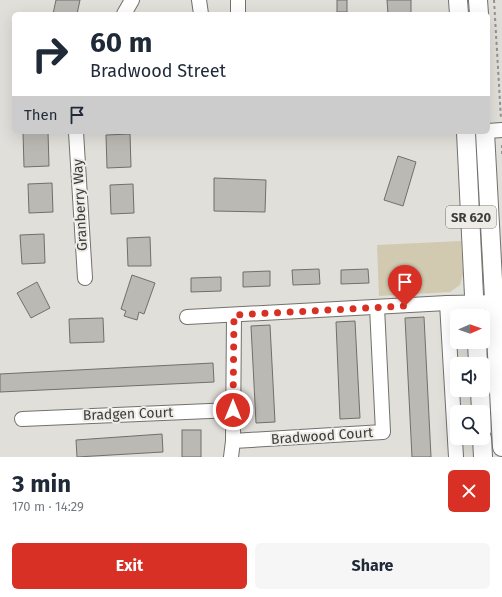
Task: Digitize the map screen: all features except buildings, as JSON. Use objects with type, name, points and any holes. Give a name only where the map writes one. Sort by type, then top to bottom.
[{"type":"main road","points":[[458,0],[459,12]]},
{"type":"main road","points":[[478,0],[479,12]]},
{"type":"main road","name":"SR 620","points":[[466,134],[475,309]]},
{"type":"main road","name":"SR 620","points":[[487,134],[498,302],[502,447]]},
{"type":"main road","points":[[482,445],[483,457]]},
{"type":"street","points":[[125,12],[132,0]]},
{"type":"street","points":[[199,0],[201,12]]},
{"type":"street","points":[[238,0],[238,12]]},
{"type":"street","points":[[490,130],[502,126]]},
{"type":"street","name":"Granberry Way","points":[[76,134],[85,278]]},
{"type":"street","points":[[187,317],[447,303],[475,309],[498,302]]},
{"type":"street","points":[[447,303],[456,457]]},
{"type":"street","name":"Bradwood Court","points":[[233,441],[383,432],[377,307]]},
{"type":"street","points":[[231,457],[233,441],[234,315]]},
{"type":"street","name":"Bradgen Court","points":[[22,419],[233,410]]},
{"type":"path","points":[[494,0],[502,126]]},
{"type":"path","points":[[502,145],[502,156]]},
{"type":"shaded area","points":[[461,241],[463,274],[460,285],[450,292],[379,296],[377,245]]},
{"type":"route","points":[[233,410],[234,315],[405,306]]}]
